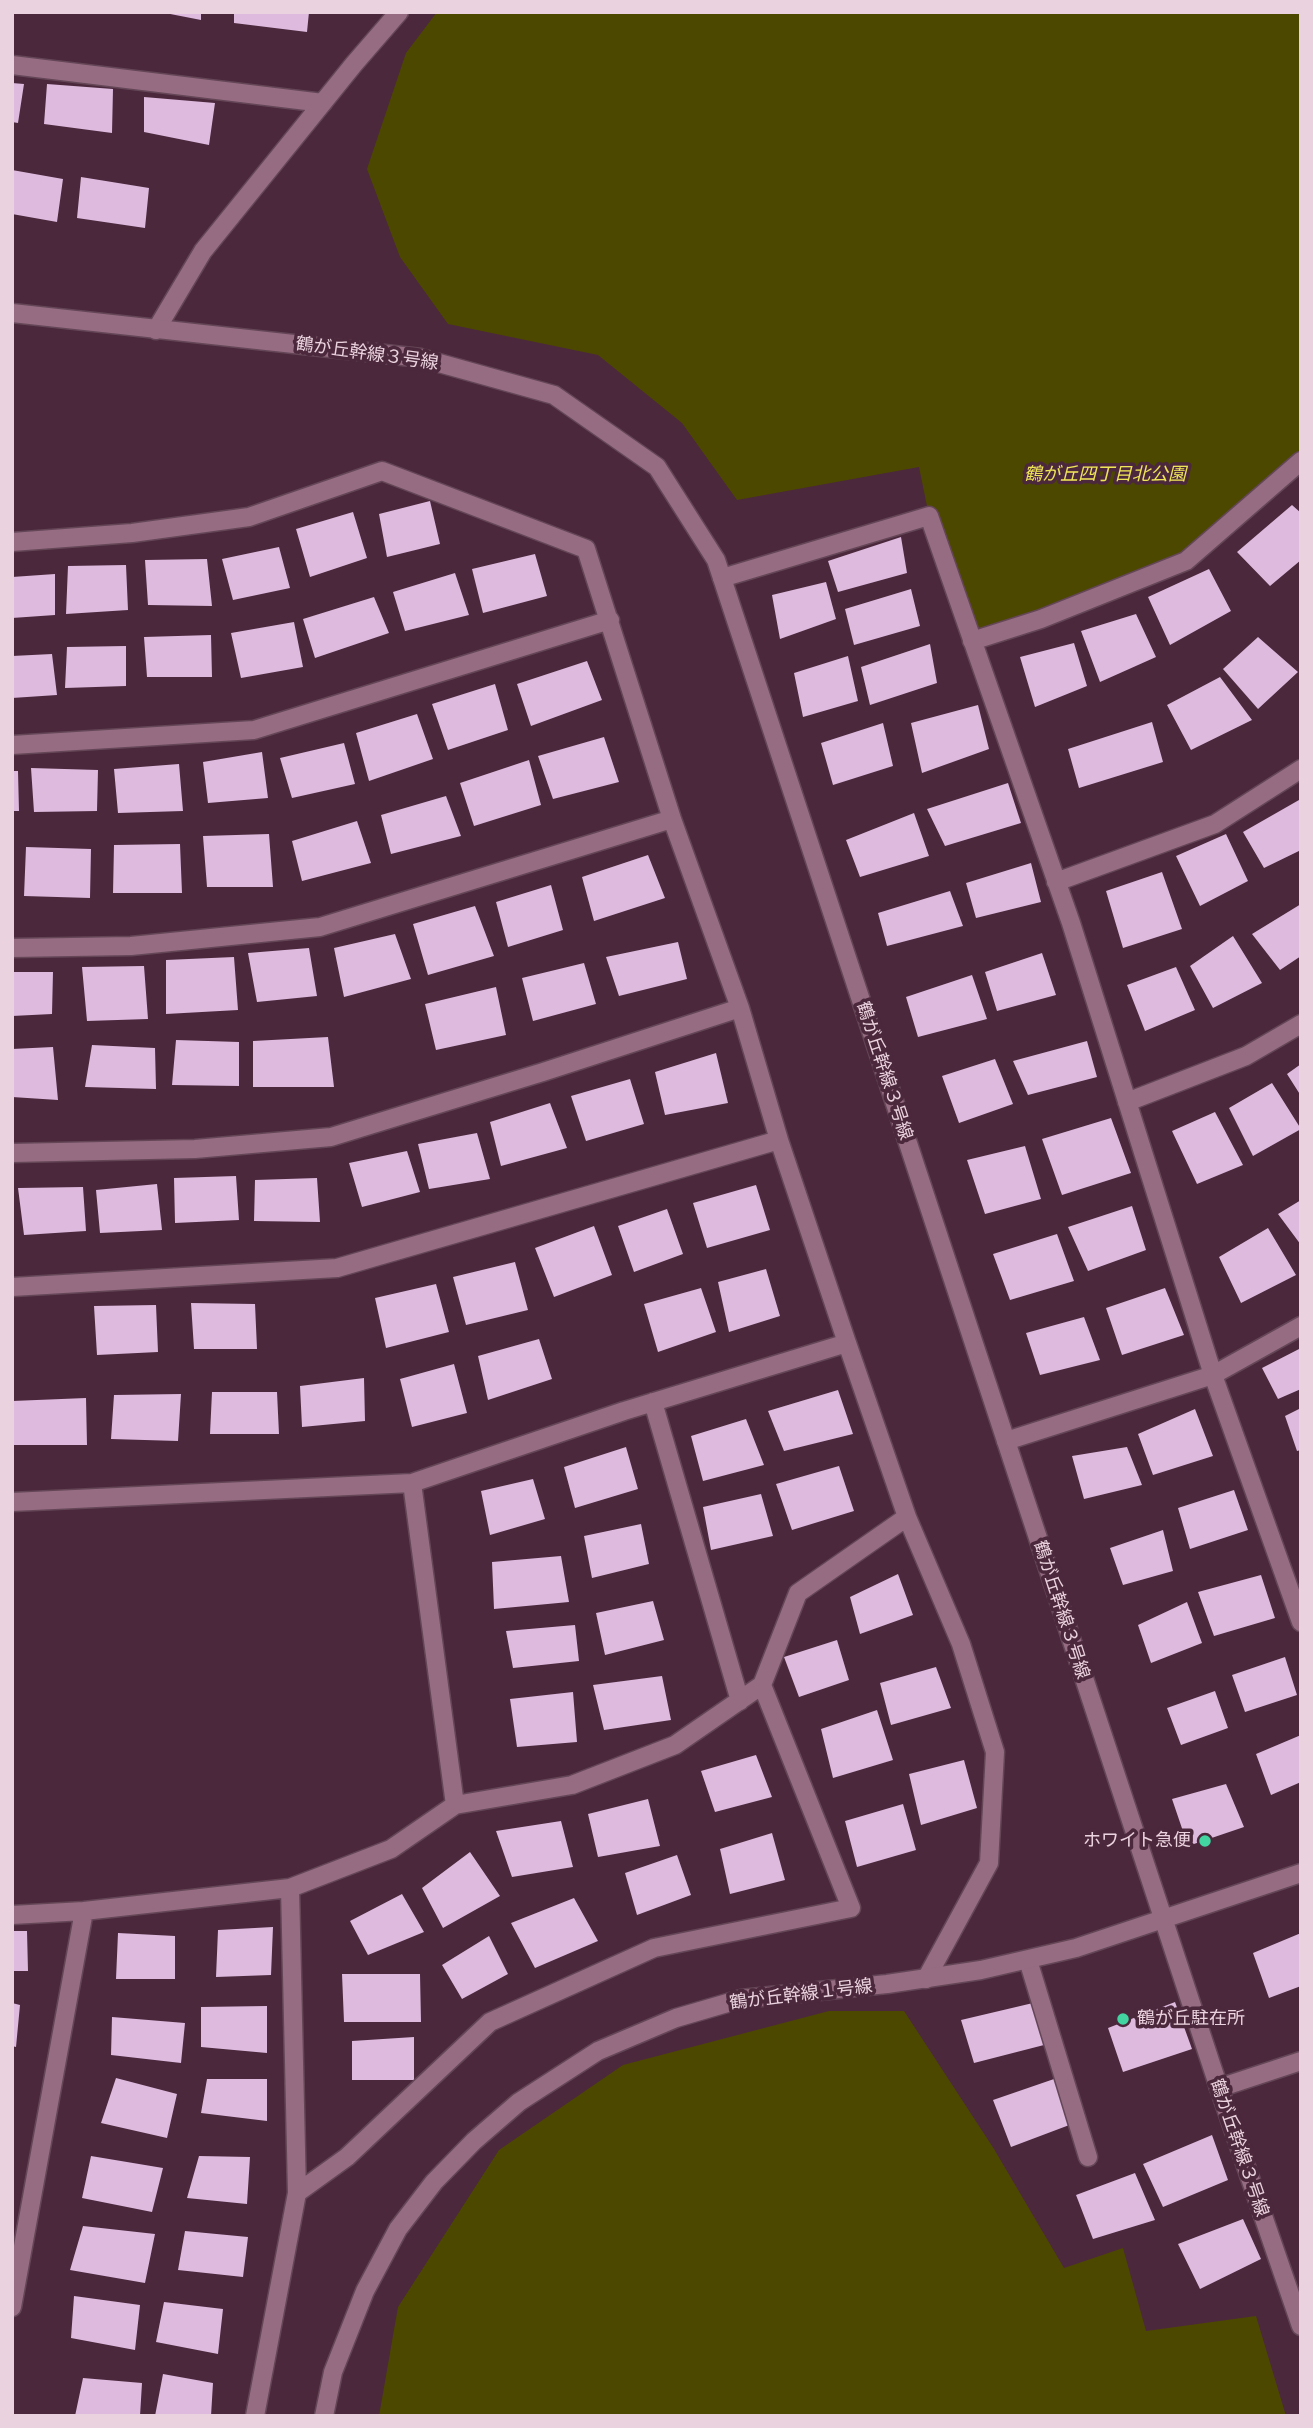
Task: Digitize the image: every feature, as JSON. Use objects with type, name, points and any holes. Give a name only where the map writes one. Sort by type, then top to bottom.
[{"type":"street","points":[[156,330],[203,251],[399,12]]},
{"type":"street","points":[[12,65],[323,103]]},
{"type":"street","name":"鶴が丘幹線３号線","points":[[12,313],[421,358],[554,395],[657,467],[716,560],[1163,1919],[1301,2326]]},
{"type":"street","points":[[972,641],[1041,619],[1186,561],[1301,461]]},
{"type":"street","points":[[12,542],[132,533],[249,517],[382,471],[586,549],[672,819],[740,1008],[779,1140],[847,1343],[907,1517],[961,1644],[995,1752],[989,1863],[926,1979]]},
{"type":"street","points":[[722,578],[929,516],[1056,882],[1213,1375],[1301,1622]]},
{"type":"street","points":[[12,746],[254,730],[610,620]]},
{"type":"street","points":[[1056,882],[1216,824],[1301,769]]},
{"type":"street","points":[[12,948],[131,946],[320,927],[672,819]]},
{"type":"street","points":[[12,1153],[195,1149],[331,1137],[740,1008]]},
{"type":"street","points":[[1127,1102],[1246,1056],[1301,1024]]},
{"type":"street","points":[[12,1287],[337,1268],[779,1140]]},
{"type":"street","points":[[1006,1441],[1213,1375],[1301,1326]]},
{"type":"street","points":[[12,1502],[412,1483],[653,1402],[847,1343]]},
{"type":"street","points":[[653,1402],[740,1700]]},
{"type":"street","points":[[412,1483],[455,1805]]},
{"type":"street","points":[[12,1915],[84,1911],[290,1888],[391,1849],[455,1805],[572,1785],[675,1745],[762,1685],[798,1592],[907,1517]]},
{"type":"street","points":[[297,2193],[347,2157],[490,2022],[654,1948],[850,1908],[762,1685]]},
{"type":"street","name":"鶴が丘幹線１号線","points":[[324,2416],[333,2372],[365,2291],[398,2228],[434,2182],[474,2141],[519,2102],[597,2051],[676,2018],[741,1999],[926,1979],[981,1970],[1076,1948],[1301,1873]]},
{"type":"street","points":[[255,2416],[297,2193],[290,1888]]},
{"type":"street","points":[[12,2307],[84,1911]]},
{"type":"street","points":[[1028,1960],[1088,2157]]},
{"type":"street","points":[[1219,2088],[1301,2061]]},
{"type":"green space","name":"鶴が丘四丁目北公園","points":[[437,12],[1301,12],[1301,461],[1186,561],[972,641],[929,516],[919,467],[737,500],[682,423],[598,355],[448,324],[400,257],[367,169],[406,53]]},
{"type":"green space","points":[[829,2011],[904,2011],[994,2149],[1064,2268],[1123,2248],[1146,2331],[1256,2316],[1286,2416],[379,2416],[398,2307],[499,2150],[623,2065]]},
{"type":"building","points":[[160,12],[201,12],[201,20]]},
{"type":"building","points":[[234,12],[309,12],[307,32],[234,23]]},
{"type":"building","points":[[12,83],[24,84],[18,123],[12,122]]},
{"type":"building","points":[[47,84],[113,89],[112,133],[44,124]]},
{"type":"building","points":[[144,97],[215,103],[209,145],[144,132]]},
{"type":"building","points":[[12,170],[63,179],[57,222],[12,214]]},
{"type":"building","points":[[81,177],[149,188],[145,228],[77,218]]},
{"type":"building","points":[[430,501],[440,544],[387,557],[379,514]]},
{"type":"building","points":[[1292,505],[1301,513],[1301,560],[1270,586],[1237,552]]},
{"type":"building","points":[[353,512],[367,558],[310,577],[296,529]]},
{"type":"building","points":[[901,537],[907,573],[838,592],[828,561]]},
{"type":"building","points":[[279,547],[290,588],[233,600],[222,559]]},
{"type":"building","points":[[535,554],[547,596],[483,613],[472,569]]},
{"type":"building","points":[[207,559],[212,606],[148,605],[145,560]]},
{"type":"building","points":[[126,565],[128,610],[66,614],[68,566]]},
{"type":"building","points":[[1209,569],[1231,611],[1170,645],[1148,597]]},
{"type":"building","points":[[455,573],[469,615],[405,631],[393,592]]},
{"type":"building","points":[[55,574],[55,615],[12,618],[12,577]]},
{"type":"building","points":[[826,582],[836,619],[780,639],[772,595]]},
{"type":"building","points":[[911,589],[920,626],[854,645],[845,609]]},
{"type":"building","points":[[374,597],[389,633],[315,658],[303,619]]},
{"type":"building","points":[[1136,614],[1156,657],[1100,682],[1081,631]]},
{"type":"building","points":[[294,622],[303,667],[241,678],[231,633]]},
{"type":"building","points":[[211,635],[212,677],[147,677],[144,637]]},
{"type":"building","points":[[1258,637],[1298,672],[1258,709],[1223,669]]},
{"type":"building","points":[[1074,643],[1087,686],[1035,707],[1020,657]]},
{"type":"building","points":[[930,644],[937,683],[870,705],[861,667]]},
{"type":"building","points":[[126,646],[126,686],[65,688],[67,647]]},
{"type":"building","points":[[52,654],[57,695],[12,698],[12,656]]},
{"type":"building","points":[[848,656],[858,701],[803,717],[794,673]]},
{"type":"building","points":[[587,661],[602,700],[531,726],[517,684]]},
{"type":"building","points":[[1220,677],[1252,720],[1191,750],[1167,705]]},
{"type":"building","points":[[495,684],[508,730],[448,750],[432,704]]},
{"type":"building","points":[[978,705],[989,749],[922,773],[911,723]]},
{"type":"building","points":[[417,714],[433,759],[369,781],[356,733]]},
{"type":"building","points":[[1152,722],[1163,762],[1079,788],[1068,749]]},
{"type":"building","points":[[883,723],[893,766],[833,785],[821,743]]},
{"type":"building","points":[[604,737],[619,782],[553,799],[538,756]]},
{"type":"building","points":[[344,743],[355,784],[292,798],[280,758]]},
{"type":"building","points":[[262,752],[268,798],[208,803],[203,762]]},
{"type":"building","points":[[529,760],[541,805],[474,826],[460,783]]},
{"type":"building","points":[[179,764],[183,811],[118,813],[114,769]]},
{"type":"building","points":[[31,768],[98,770],[97,811],[34,812]]},
{"type":"building","points":[[12,771],[18,771],[19,811],[12,811]]},
{"type":"building","points":[[1008,783],[1021,823],[945,846],[927,809]]},
{"type":"building","points":[[446,796],[461,836],[391,854],[381,815]]},
{"type":"building","points":[[1299,800],[1301,850],[1264,868],[1243,832]]},
{"type":"building","points":[[914,813],[929,856],[860,877],[846,840]]},
{"type":"building","points":[[357,821],[371,863],[302,881],[292,841]]},
{"type":"building","points":[[269,834],[273,887],[207,887],[203,836]]},
{"type":"building","points":[[1226,834],[1248,881],[1200,906],[1176,856]]},
{"type":"building","points":[[180,844],[182,893],[113,893],[114,845]]},
{"type":"building","points":[[26,847],[91,849],[90,898],[24,896]]},
{"type":"building","points":[[648,855],[665,898],[594,921],[582,877]]},
{"type":"building","points":[[1031,863],[1041,902],[976,918],[966,883]]},
{"type":"building","points":[[1162,872],[1182,929],[1123,948],[1106,891]]},
{"type":"building","points":[[551,885],[563,930],[508,947],[496,902]]},
{"type":"building","points":[[950,891],[963,926],[887,946],[878,913]]},
{"type":"building","points":[[1301,904],[1301,956],[1280,970],[1252,934]]},
{"type":"building","points":[[475,906],[494,956],[428,975],[413,924]]},
{"type":"building","points":[[395,934],[411,979],[344,997],[334,948]]},
{"type":"building","points":[[1233,936],[1262,983],[1213,1008],[1190,966]]},
{"type":"building","points":[[678,942],[687,979],[619,996],[606,957]]},
{"type":"building","points":[[309,948],[317,996],[257,1002],[248,953]]},
{"type":"building","points":[[1042,953],[1056,995],[997,1011],[985,972]]},
{"type":"building","points":[[234,957],[238,1010],[166,1014],[166,960]]},
{"type":"building","points":[[584,963],[596,1004],[533,1021],[522,978]]},
{"type":"building","points":[[144,966],[148,1019],[87,1021],[82,967]]},
{"type":"building","points":[[1176,967],[1195,1010],[1145,1031],[1127,985]]},
{"type":"building","points":[[12,972],[53,972],[52,1014],[12,1016]]},
{"type":"building","points":[[972,975],[987,1019],[918,1037],[906,997]]},
{"type":"building","points":[[496,987],[506,1035],[436,1050],[425,1004]]},
{"type":"building","points":[[328,1037],[334,1087],[253,1087],[253,1041]]},
{"type":"building","points":[[176,1040],[239,1042],[239,1086],[172,1085]]},
{"type":"building","points":[[1087,1041],[1097,1077],[1028,1095],[1013,1061]]},
{"type":"building","points":[[92,1045],[155,1048],[156,1089],[85,1087]]},
{"type":"building","points":[[53,1047],[58,1100],[12,1097],[12,1049]]},
{"type":"building","points":[[716,1053],[728,1103],[665,1115],[655,1072]]},
{"type":"building","points":[[995,1059],[1013,1104],[959,1123],[942,1076]]},
{"type":"building","points":[[1301,1064],[1301,1096],[1287,1074]]},
{"type":"building","points":[[630,1079],[644,1124],[586,1141],[571,1096]]},
{"type":"building","points":[[1272,1083],[1301,1129],[1253,1156],[1229,1108]]},
{"type":"building","points":[[550,1103],[567,1148],[501,1166],[490,1122]]},
{"type":"building","points":[[1215,1112],[1243,1165],[1197,1184],[1172,1131]]},
{"type":"building","points":[[1111,1118],[1131,1173],[1062,1195],[1042,1139]]},
{"type":"building","points":[[477,1133],[490,1179],[429,1189],[418,1144]]},
{"type":"building","points":[[1025,1146],[1041,1199],[985,1214],[967,1160]]},
{"type":"building","points":[[407,1151],[420,1192],[362,1207],[349,1163]]},
{"type":"building","points":[[236,1176],[239,1220],[175,1223],[174,1178]]},
{"type":"building","points":[[317,1178],[320,1222],[254,1221],[255,1180]]},
{"type":"building","points":[[157,1184],[162,1230],[100,1233],[96,1190]]},
{"type":"building","points":[[756,1185],[770,1230],[707,1248],[693,1203]]},
{"type":"building","points":[[83,1187],[86,1231],[24,1235],[18,1188]]},
{"type":"building","points":[[1301,1200],[1301,1245],[1278,1214]]},
{"type":"building","points":[[1132,1206],[1146,1250],[1088,1271],[1068,1227]]},
{"type":"building","points":[[667,1209],[683,1254],[634,1272],[618,1226]]},
{"type":"building","points":[[594,1226],[612,1275],[554,1297],[535,1248]]},
{"type":"building","points":[[1268,1228],[1296,1275],[1241,1303],[1219,1257]]},
{"type":"building","points":[[1057,1234],[1074,1281],[1010,1300],[993,1254]]},
{"type":"building","points":[[515,1262],[528,1310],[466,1325],[453,1277]]},
{"type":"building","points":[[766,1269],[780,1316],[729,1332],[718,1282]]},
{"type":"building","points":[[436,1284],[449,1332],[386,1348],[375,1298]]},
{"type":"building","points":[[701,1288],[716,1332],[658,1352],[644,1304]]},
{"type":"building","points":[[1165,1288],[1184,1335],[1122,1355],[1106,1308]]},
{"type":"building","points":[[191,1303],[255,1304],[257,1349],[194,1349]]},
{"type":"building","points":[[156,1305],[158,1352],[97,1355],[94,1306]]},
{"type":"building","points":[[1084,1317],[1100,1360],[1040,1375],[1026,1333]]},
{"type":"building","points":[[539,1339],[552,1379],[488,1400],[478,1356]]},
{"type":"building","points":[[1301,1348],[1301,1389],[1278,1399],[1262,1368]]},
{"type":"building","points":[[454,1364],[467,1413],[412,1427],[400,1379]]},
{"type":"building","points":[[364,1378],[365,1421],[302,1427],[300,1386]]},
{"type":"building","points":[[838,1390],[853,1434],[784,1451],[768,1411]]},
{"type":"building","points":[[212,1392],[277,1392],[279,1434],[210,1434]]},
{"type":"building","points":[[181,1394],[178,1441],[111,1439],[114,1395]]},
{"type":"building","points":[[86,1398],[87,1445],[13,1445],[12,1401]]},
{"type":"building","points":[[1301,1408],[1301,1450],[1297,1451],[1285,1416]]},
{"type":"building","points":[[1195,1409],[1213,1456],[1153,1475],[1138,1434]]},
{"type":"building","points":[[746,1419],[764,1465],[703,1481],[691,1436]]},
{"type":"building","points":[[626,1447],[638,1489],[575,1508],[564,1467]]},
{"type":"building","points":[[1127,1447],[1142,1485],[1084,1499],[1072,1456]]},
{"type":"building","points":[[839,1466],[854,1511],[792,1530],[776,1484]]},
{"type":"building","points":[[533,1479],[545,1519],[490,1535],[481,1491]]},
{"type":"building","points":[[1234,1490],[1248,1530],[1190,1549],[1178,1508]]},
{"type":"building","points":[[761,1494],[773,1536],[711,1550],[703,1507]]},
{"type":"building","points":[[641,1524],[649,1564],[592,1578],[584,1536]]},
{"type":"building","points":[[1163,1530],[1173,1571],[1123,1585],[1110,1548]]},
{"type":"building","points":[[561,1556],[569,1602],[494,1609],[492,1562]]},
{"type":"building","points":[[898,1574],[913,1615],[860,1634],[850,1597]]},
{"type":"building","points":[[1261,1575],[1275,1618],[1214,1636],[1198,1592]]},
{"type":"building","points":[[653,1601],[664,1640],[605,1655],[596,1613]]},
{"type":"building","points":[[1187,1602],[1202,1643],[1151,1663],[1138,1625]]},
{"type":"building","points":[[575,1625],[579,1661],[513,1668],[506,1631]]},
{"type":"building","points":[[837,1640],[849,1680],[799,1697],[784,1657]]},
{"type":"building","points":[[1285,1657],[1297,1695],[1245,1712],[1232,1675]]},
{"type":"building","points":[[936,1667],[951,1708],[891,1725],[880,1683]]},
{"type":"building","points":[[662,1676],[671,1720],[604,1730],[593,1685]]},
{"type":"building","points":[[1215,1691],[1228,1728],[1181,1745],[1167,1708]]},
{"type":"building","points":[[573,1692],[577,1742],[517,1747],[510,1699]]},
{"type":"building","points":[[877,1710],[893,1760],[833,1778],[821,1729]]},
{"type":"building","points":[[1301,1735],[1301,1782],[1271,1795],[1256,1754]]},
{"type":"building","points":[[756,1755],[772,1797],[715,1812],[701,1771]]},
{"type":"building","points":[[964,1760],[977,1808],[921,1825],[909,1774]]},
{"type":"building","points":[[1226,1784],[1244,1827],[1188,1846],[1172,1799]]},
{"type":"building","points":[[648,1799],[660,1846],[598,1857],[588,1814]]},
{"type":"building","points":[[903,1804],[916,1850],[857,1867],[845,1821]]},
{"type":"building","points":[[561,1821],[573,1867],[512,1877],[496,1831]]},
{"type":"building","points":[[772,1833],[785,1880],[730,1894],[720,1849]]},
{"type":"building","points":[[470,1852],[500,1896],[443,1928],[422,1888]]},
{"type":"building","points":[[677,1855],[691,1895],[637,1915],[625,1873]]},
{"type":"building","points":[[402,1894],[424,1932],[368,1955],[350,1921]]},
{"type":"building","points":[[574,1898],[598,1941],[535,1968],[511,1923]]},
{"type":"building","points":[[273,1927],[271,1975],[216,1977],[218,1930]]},
{"type":"building","points":[[12,1931],[27,1931],[28,1971],[12,1971]]},
{"type":"building","points":[[118,1933],[175,1936],[175,1979],[116,1979]]},
{"type":"building","points":[[1301,1933],[1301,1986],[1269,1998],[1253,1953]]},
{"type":"building","points":[[489,1936],[508,1974],[462,1999],[442,1965]]},
{"type":"building","points":[[342,1974],[420,1974],[421,2022],[344,2022]]},
{"type":"building","points":[[1175,2002],[1192,2049],[1123,2072],[1108,2028]]},
{"type":"building","points":[[12,2003],[20,2005],[16,2047],[12,2046]]},
{"type":"building","points":[[1033,2003],[1044,2045],[974,2063],[961,2020]]},
{"type":"building","points":[[267,2006],[267,2053],[201,2047],[201,2007]]},
{"type":"building","points":[[112,2017],[185,2023],[181,2063],[111,2055]]},
{"type":"building","points":[[414,2037],[414,2080],[352,2080],[352,2041]]},
{"type":"building","points":[[116,2078],[177,2094],[167,2138],[101,2123]]},
{"type":"building","points":[[207,2079],[267,2079],[267,2121],[201,2113]]},
{"type":"building","points":[[1054,2079],[1072,2124],[1011,2147],[993,2100]]},
{"type":"building","points":[[1212,2135],[1228,2180],[1163,2207],[1143,2164]]},
{"type":"building","points":[[91,2156],[163,2168],[152,2212],[82,2198]]},
{"type":"building","points":[[199,2156],[250,2157],[247,2204],[187,2198]]},
{"type":"building","points":[[1135,2173],[1155,2220],[1093,2239],[1076,2195]]},
{"type":"building","points":[[1243,2219],[1261,2259],[1200,2289],[1178,2244]]},
{"type":"building","points":[[83,2226],[155,2234],[145,2283],[70,2270]]},
{"type":"building","points":[[185,2231],[248,2237],[243,2277],[178,2270]]},
{"type":"building","points":[[74,2296],[140,2305],[135,2350],[71,2338]]},
{"type":"building","points":[[164,2302],[223,2309],[218,2354],[156,2342]]},
{"type":"building","points":[[163,2374],[213,2383],[211,2416],[155,2416]]},
{"type":"building","points":[[83,2378],[142,2383],[140,2416],[75,2416]]},
{"type":"place","name":"ホワイト急便","points":[[1205,1841]]},
{"type":"place","name":"鶴が丘駐在所","points":[[1123,2019]]}]
